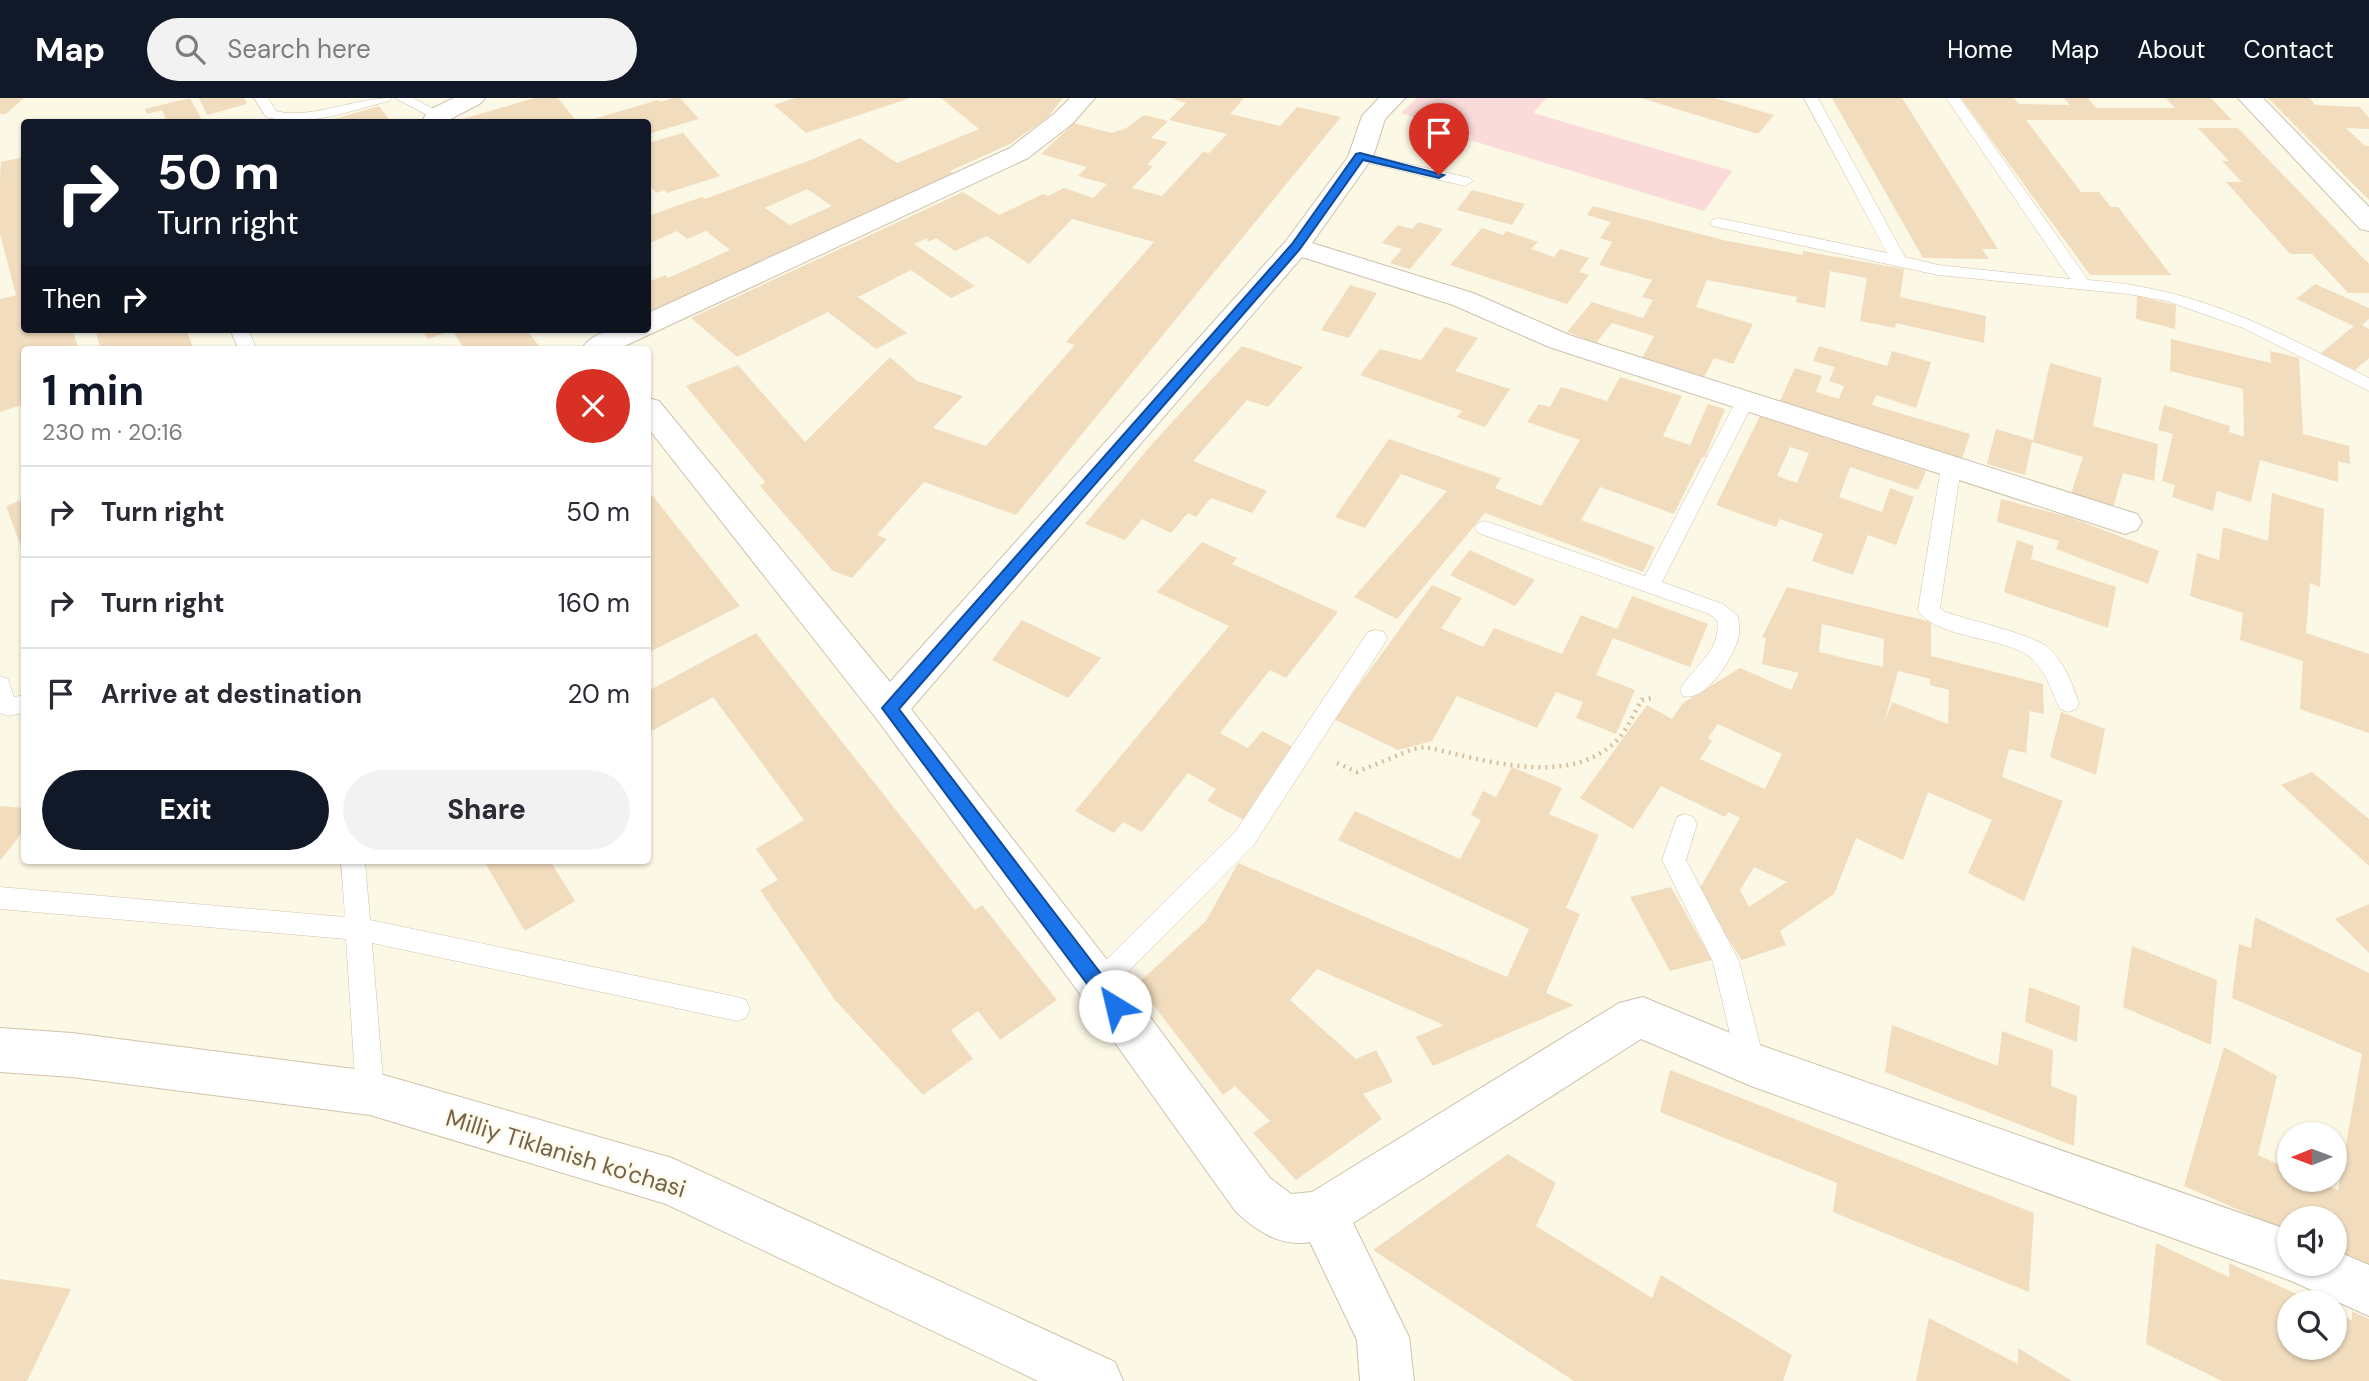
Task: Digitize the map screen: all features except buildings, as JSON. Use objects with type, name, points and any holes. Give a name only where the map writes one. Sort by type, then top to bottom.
[{"type":"street","points":[[435,119],[473,98]]},
{"type":"street","points":[[651,323],[1019,153],[1064,118],[1083,98]]},
{"type":"street","points":[[890,708],[1296,247],[1360,157],[1374,116],[1394,98]]},
{"type":"street","points":[[2250,98],[2369,223]]},
{"type":"street","points":[[1296,247],[1432,287],[1510,315],[1559,341],[2125,523]]},
{"type":"street","points":[[594,342],[623,333]]},
{"type":"street","points":[[651,412],[890,708],[1099,984],[1253,1195],[1284,1220],[1300,1221],[1322,1214],[1634,1018],[1653,1020],[1751,1064],[2277,1251]]},
{"type":"street","name":"Milliy Tiklanish ko'chasi","points":[[0,1050],[72,1055],[370,1093],[672,1182],[1096,1381]]},
{"type":"street","points":[[1322,1214],[1383,1337],[1387,1381]]},
{"type":"street","points":[[2335,1276],[2369,1291]]},
{"type":"lane","points":[[261,98],[271,114],[283,118],[305,116],[384,98]]},
{"type":"lane","points":[[402,98],[435,119]]},
{"type":"lane","points":[[1811,98],[1899,260]]},
{"type":"lane","points":[[1953,98],[2083,285]]},
{"type":"lane","points":[[1360,157],[1465,181]]},
{"type":"lane","points":[[1718,223],[1949,271],[2126,288],[2174,297],[2254,327],[2369,385]]},
{"type":"lane","points":[[1650,586],[1745,401]]},
{"type":"lane","points":[[1951,467],[1929,610],[1938,618],[2036,649],[2046,658],[2059,679],[2068,703]]},
{"type":"lane","points":[[1485,528],[1716,608],[1727,616],[1729,625],[1718,662],[1691,690]]},
{"type":"lane","points":[[1099,984],[1244,839],[1376,638]]},
{"type":"lane","points":[[0,685],[4,703],[8,707],[21,705]]},
{"type":"lane","points":[[1685,824],[1674,860],[1726,961],[1751,1064]]},
{"type":"lane","points":[[353,864],[370,1093]]},
{"type":"lane","points":[[0,898],[358,929],[737,1009]]},
{"type":"path","points":[[1303,749],[1357,772],[1413,749],[1425,747],[1541,767],[1592,756],[1613,744],[1642,700],[1691,690]]},
{"type":"shaded area","points":[[1417,98],[1546,98],[1533,113],[1732,171],[1704,211],[1470,140],[1473,136],[1401,113]]},
{"type":"route","points":[[1115,1006],[890,708],[1296,247],[1360,157],[1439,175]]}]
